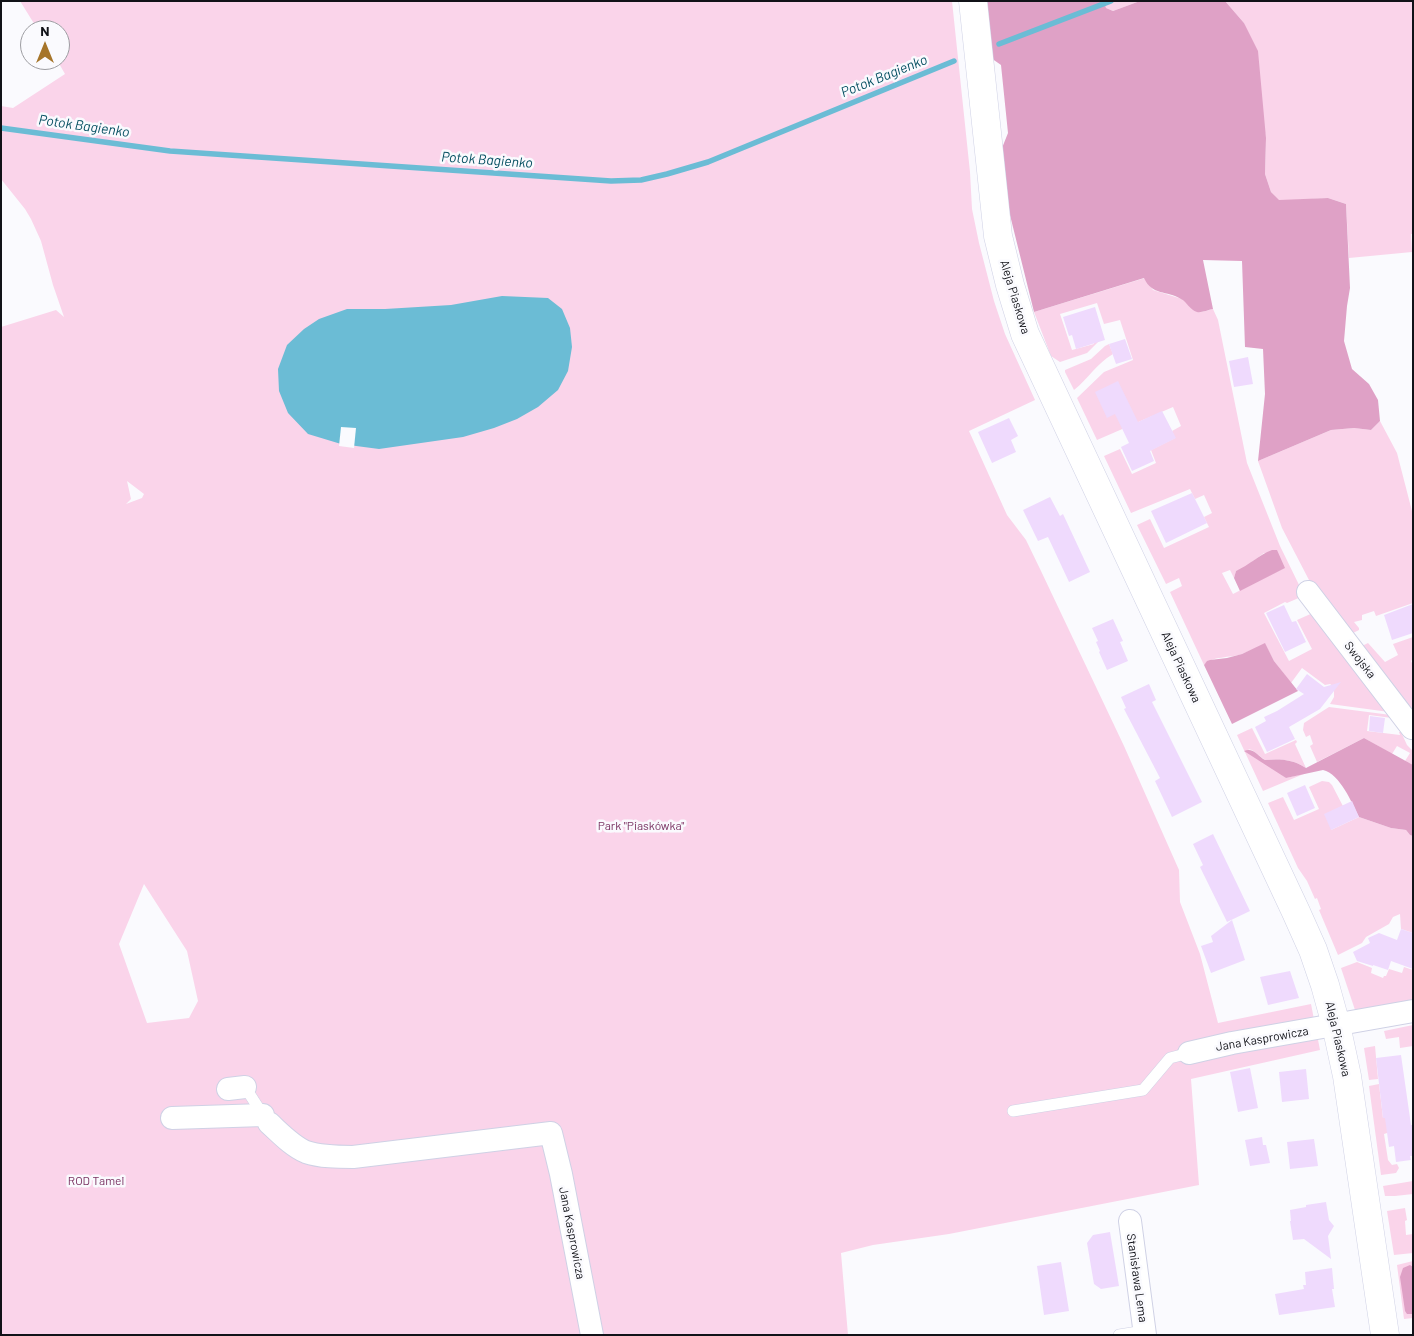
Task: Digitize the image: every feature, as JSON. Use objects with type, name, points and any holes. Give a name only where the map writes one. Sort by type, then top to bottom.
[{"type":"street","name":"Aleja Piaskowa","points":[[973,1],[998,236],[1025,334],[1313,950],[1325,985],[1348,1076],[1385,1335]]},
{"type":"street","name":"Swojska","points":[[1308,592],[1412,728]]},
{"type":"street","name":"Jana Kasprowicza","points":[[1189,1053],[1232,1043],[1413,1011]]},
{"type":"street","points":[[172,1118],[266,1119]]},
{"type":"street","name":"Jana Kasprowicza","points":[[266,1119],[285,1138],[306,1152],[329,1156],[353,1157],[551,1133],[561,1174],[592,1335]]},
{"type":"street","name":"Stanisława Lema","points":[[1130,1221],[1145,1333]]},
{"type":"lane","points":[[1013,1111],[1143,1090],[1170,1058],[1189,1053]]},
{"type":"lane","points":[[237,1088],[266,1119]]},
{"type":"lane","points":[[1119,1335],[1145,1333]]},
{"type":"green space","name":"Park \"Piaskówka\"","points":[[20,1],[952,1],[970,172],[972,209],[979,243],[994,301],[1005,334],[1035,400],[969,431],[1007,515],[1026,540],[1041,571],[1124,746],[1179,870],[1180,902],[1200,954],[1218,1023],[1311,1004],[1320,1050],[1191,1079],[1199,1185],[949,1234],[873,1245],[841,1253],[848,1335],[1,1335],[1,327],[56,310],[64,317],[41,241],[31,219],[1,179],[1,106],[13,108],[65,74],[63,70],[70,70],[70,20],[32,20]],"holes":[[[127,481],[144,494],[142,498],[126,504],[131,499]],[[144,884],[187,951],[198,1001],[189,1018],[147,1023],[119,944]]]},
{"type":"green space","points":[[1104,1],[1140,1],[1113,11],[1106,8]]},
{"type":"green space","points":[[1225,1],[1413,1],[1412,252],[1349,258],[1346,204],[1328,198],[1279,201],[1271,192],[1265,174],[1266,138],[1244,23]]},
{"type":"green space","points":[[1145,278],[1153,290],[1182,299],[1196,311],[1202,312],[1213,309],[1218,320],[1247,463],[1280,546],[1302,591],[1301,597],[1287,603],[1285,602],[1264,613],[1289,661],[1312,649],[1297,620],[1315,612],[1389,712],[1330,704],[1334,697],[1334,687],[1330,684],[1325,685],[1302,668],[1291,683],[1274,661],[1265,644],[1242,654],[1211,660],[1204,665],[1170,592],[1182,586],[1179,578],[1166,584],[1137,525],[1150,519],[1164,548],[1209,527],[1204,517],[1212,513],[1204,495],[1195,499],[1190,489],[1131,513],[1104,456],[1120,449],[1132,474],[1156,463],[1151,450],[1175,438],[1172,431],[1181,426],[1173,407],[1097,440],[1077,398],[1104,372],[1133,360],[1120,320],[1104,324],[1097,303],[1060,314],[1072,350],[1094,344],[1091,331],[1102,338],[1087,353],[1060,362],[1051,356],[1034,312]],"holes":[[[1264,553],[1284,568],[1233,594],[1222,573],[1230,570],[1234,578],[1236,571],[1244,568]]]},
{"type":"green space","points":[[1109,344],[1113,354],[1102,362],[1074,390],[1065,370],[1091,359]]},
{"type":"green space","points":[[1380,421],[1397,453],[1413,515],[1413,603],[1376,616],[1374,611],[1362,615],[1362,620],[1354,622],[1359,630],[1350,633],[1309,580],[1282,528],[1258,461],[1331,430],[1354,428],[1371,430]]},
{"type":"green space","points":[[1413,637],[1413,659],[1411,661],[1413,665],[1413,712],[1362,649],[1368,643],[1385,662],[1398,655],[1393,644]]},
{"type":"green space","points":[[1329,707],[1391,715],[1392,718],[1369,715],[1367,731],[1400,735],[1399,732],[1401,732],[1407,745],[1413,751],[1413,765],[1405,761],[1410,753],[1397,746],[1392,754],[1364,738],[1317,762],[1310,746],[1313,744],[1310,735],[1306,737],[1303,730],[1304,723]]},
{"type":"green space","points":[[1252,728],[1265,754],[1296,740],[1295,744],[1306,768],[1286,760],[1265,760],[1248,749],[1286,778],[1306,773],[1263,791],[1237,735]]},
{"type":"green space","points":[[1322,781],[1329,782],[1332,785],[1345,810],[1331,830],[1359,817],[1391,828],[1406,830],[1413,836],[1413,933],[1401,929],[1400,914],[1393,917],[1389,924],[1366,937],[1362,943],[1338,955],[1319,910],[1321,909],[1317,898],[1315,899],[1307,881],[1298,868],[1268,803],[1283,797],[1294,820],[1319,809],[1309,787]]},
{"type":"green space","points":[[1357,962],[1372,968],[1371,973],[1383,978],[1389,969],[1402,973],[1404,967],[1413,970],[1413,1002],[1356,1013],[1341,968]]},
{"type":"green space","points":[[1413,1025],[1413,1046],[1400,1048],[1399,1037],[1386,1039],[1384,1031]]},
{"type":"green space","points":[[1375,1046],[1378,1079],[1369,1080],[1364,1048]]},
{"type":"green space","points":[[1379,1084],[1383,1118],[1388,1118],[1390,1132],[1384,1134],[1388,1160],[1392,1165],[1397,1164],[1399,1168],[1396,1173],[1381,1175],[1369,1086]]},
{"type":"green space","points":[[1413,1181],[1413,1194],[1385,1196],[1383,1186]]},
{"type":"green space","points":[[1405,1208],[1407,1220],[1405,1221],[1406,1235],[1413,1234],[1413,1253],[1394,1255],[1387,1211]]},
{"type":"green space","points":[[1413,1261],[1413,1318],[1404,1319],[1397,1265]]},
{"type":"shaded area","points":[[986,1],[1104,1],[1106,8],[1113,11],[1140,1],[1225,1],[1244,23],[1258,51],[1266,138],[1265,174],[1271,192],[1279,200],[1328,198],[1346,204],[1350,288],[1344,341],[1352,369],[1369,384],[1378,400],[1380,421],[1371,430],[1354,428],[1331,430],[1258,461],[1265,394],[1263,349],[1245,347],[1242,261],[1203,260],[1213,309],[1205,311],[1195,311],[1176,296],[1151,288],[1144,278],[1034,312],[1009,211],[1002,148],[1008,133],[1001,65],[991,58]]},
{"type":"shaded area","points":[[1272,550],[1277,550],[1285,568],[1240,591],[1234,578],[1236,571]]},
{"type":"shaded area","points":[[1265,643],[1274,661],[1298,691],[1232,724],[1204,665],[1207,661],[1242,654]]},
{"type":"shaded area","points":[[1364,738],[1413,765],[1413,836],[1406,830],[1391,828],[1359,817],[1345,790],[1335,777],[1329,773],[1323,770],[1286,778],[1244,751],[1253,751],[1265,760],[1286,760],[1306,768]]},
{"type":"shaded area","points":[[1410,1265],[1413,1267],[1413,1314],[1407,1314],[1400,1277],[1403,1268]]},
{"type":"water","points":[[502,296],[548,298],[562,309],[570,328],[572,347],[568,371],[558,390],[538,407],[517,419],[463,437],[379,449],[341,444],[308,434],[288,413],[279,391],[278,369],[287,345],[304,329],[319,319],[347,309],[451,305]]},
{"type":"pier","points":[[341,427],[356,428],[354,448],[339,446]]},
{"type":"building","points":[[1095,307],[1105,340],[1076,349],[1072,335],[1069,336],[1063,317]]},
{"type":"building","points":[[1125,339],[1132,359],[1116,364],[1109,344]]},
{"type":"building","points":[[1248,357],[1253,384],[1234,387],[1229,361]]},
{"type":"building","points":[[1118,381],[1138,422],[1162,411],[1176,438],[1150,451],[1154,461],[1132,471],[1121,447],[1129,443],[1115,414],[1107,418],[1095,392]]},
{"type":"building","points":[[1009,418],[1018,436],[1011,440],[1016,452],[992,463],[978,432]]},
{"type":"building","points":[[1192,493],[1207,523],[1166,543],[1151,511]]},
{"type":"building","points":[[1050,497],[1060,516],[1063,514],[1090,572],[1069,582],[1048,537],[1038,541],[1023,510]]},
{"type":"building","points":[[1413,604],[1413,633],[1392,640],[1384,615]]},
{"type":"building","points":[[1284,605],[1292,622],[1296,621],[1306,642],[1285,652],[1266,613]]},
{"type":"building","points":[[1113,619],[1123,641],[1120,642],[1128,661],[1107,670],[1092,628]]},
{"type":"building","points":[[1307,674],[1324,687],[1341,682],[1320,709],[1289,727],[1295,739],[1267,752],[1255,727],[1266,721],[1264,717],[1304,694],[1296,689]]},
{"type":"building","points":[[1149,684],[1156,700],[1152,702],[1202,802],[1172,817],[1155,781],[1160,778],[1124,709],[1126,708],[1121,697]]},
{"type":"building","points":[[1370,716],[1385,718],[1383,733],[1369,731]]},
{"type":"building","points":[[1305,785],[1315,808],[1297,816],[1287,793]]},
{"type":"building","points":[[1352,801],[1359,817],[1331,830],[1324,814]]},
{"type":"building","points":[[1213,834],[1250,911],[1227,922],[1200,867],[1203,865],[1193,844]]},
{"type":"building","points":[[1232,920],[1245,960],[1211,973],[1201,946],[1213,942],[1211,936]]},
{"type":"building","points":[[1401,929],[1413,933],[1413,969],[1391,961],[1388,970],[1357,961],[1353,952],[1370,943],[1368,938],[1379,933],[1397,940]]},
{"type":"building","points":[[1290,971],[1299,998],[1268,1005],[1260,977]]},
{"type":"building","points":[[1401,1055],[1411,1125],[1413,1125],[1413,1156],[1410,1156],[1411,1160],[1396,1162],[1394,1146],[1389,1147],[1385,1118],[1383,1118],[1376,1058]]},
{"type":"building","points":[[1250,1068],[1258,1108],[1238,1112],[1230,1072]]},
{"type":"building","points":[[1306,1069],[1309,1099],[1282,1102],[1279,1072]]},
{"type":"building","points":[[1262,1137],[1270,1163],[1250,1166],[1245,1140]]},
{"type":"building","points":[[1314,1139],[1318,1166],[1290,1169],[1287,1142]]},
{"type":"building","points":[[1326,1202],[1329,1220],[1334,1226],[1328,1236],[1331,1259],[1304,1239],[1293,1240],[1290,1221],[1290,1210]]},
{"type":"building","points":[[1110,1232],[1119,1286],[1101,1289],[1094,1284],[1087,1243],[1093,1235]]},
{"type":"building","points":[[1061,1262],[1069,1311],[1044,1315],[1037,1266]]},
{"type":"building","points":[[1332,1268],[1334,1289],[1332,1289],[1335,1307],[1279,1315],[1275,1294],[1304,1289],[1303,1285],[1306,1285],[1305,1272]]},
{"type":"waterway","name":"Potok Bagienko","points":[[999,44],[1111,1]]},
{"type":"waterway","name":"Potok Bagienko","points":[[1,128],[170,151],[611,181],[641,180],[708,162],[954,61]]},
{"type":"park label","name":"ROD Tamel","points":[[96,1181]]}]
